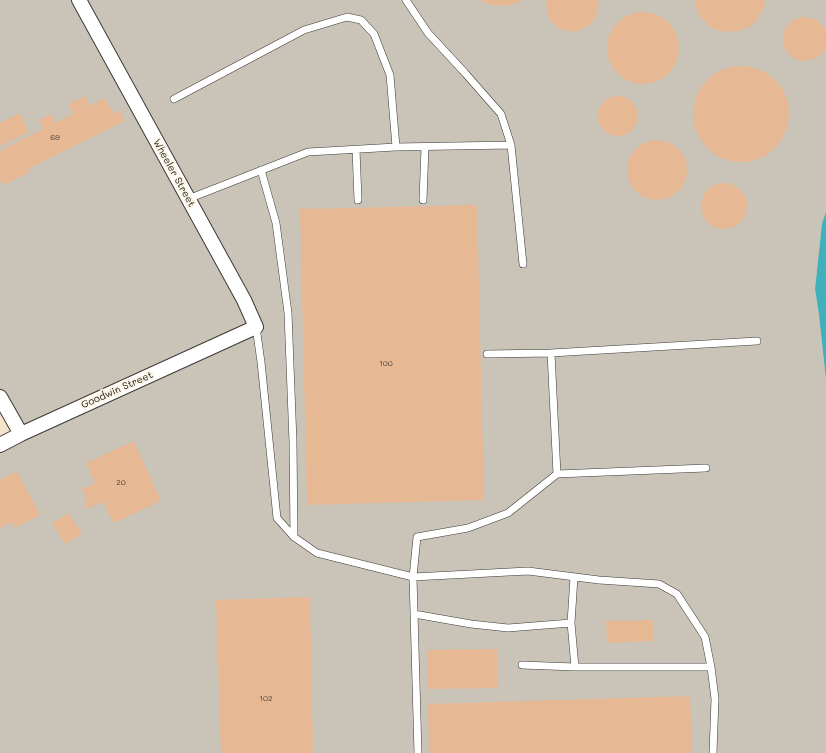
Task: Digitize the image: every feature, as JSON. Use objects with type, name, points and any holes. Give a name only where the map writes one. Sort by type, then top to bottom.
[{"type":"street","name":"Wheeler Street","points":[[79,0],[244,300],[256,327]]},
{"type":"street","name":"Goodwin Street","points":[[0,445],[256,327]]},
{"type":"street","points":[[0,397],[21,434]]},
{"type":"lane","points":[[406,0],[428,33],[465,72],[501,114],[511,145],[523,264]]},
{"type":"lane","points":[[174,99],[304,30],[347,17],[361,20],[374,34],[390,75],[396,147]]},
{"type":"lane","points":[[188,199],[308,152],[396,147],[511,145]]},
{"type":"lane","points":[[424,200],[425,147]]},
{"type":"lane","points":[[356,149],[358,200]]},
{"type":"lane","points":[[261,170],[276,222],[288,313],[293,442],[294,537]]},
{"type":"lane","points":[[256,327],[277,518],[294,537],[317,553],[413,577],[528,571],[599,580],[659,584],[677,594],[705,637],[715,699],[712,753]]},
{"type":"lane","points":[[487,354],[550,353],[757,340]]},
{"type":"lane","points":[[550,353],[557,474]]},
{"type":"lane","points":[[418,753],[413,577],[417,537],[468,528],[508,514],[557,474],[706,468]]},
{"type":"lane","points":[[574,577],[571,623],[575,667]]},
{"type":"lane","points":[[414,614],[471,624],[508,628],[571,623]]},
{"type":"lane","points":[[522,665],[575,667],[711,667]]},
{"type":"shaded area","points":[[0,0],[826,0],[826,212],[822,223],[815,289],[826,380],[826,753],[0,753],[0,445],[21,434],[0,397]]},
{"type":"water","points":[[826,212],[826,380],[815,289],[822,223]]},
{"type":"building","points":[[479,0],[523,0],[511,5],[494,6]]},
{"type":"building","points":[[547,0],[598,0],[599,3],[597,14],[592,23],[579,31],[567,31],[558,28],[549,19],[546,6]]},
{"type":"building","points":[[694,0],[765,0],[764,7],[757,20],[749,27],[739,31],[723,32],[710,27],[698,14]]},
{"type":"building","points":[[636,12],[650,12],[657,14],[669,22],[677,34],[679,48],[677,62],[669,74],[657,82],[650,84],[636,84],[629,82],[617,74],[609,62],[607,55],[607,41],[609,34],[617,22],[629,14]]},
{"type":"building","points":[[801,17],[809,17],[814,18],[821,23],[826,30],[826,48],[821,55],[814,60],[801,61],[793,58],[786,51],[783,43],[783,35],[786,27],[793,20]]},
{"type":"building","points":[[741,66],[759,70],[768,74],[775,80],[781,87],[785,96],[789,114],[785,132],[781,141],[775,148],[768,154],[759,158],[741,162],[723,158],[714,154],[707,148],[701,141],[697,132],[693,114],[697,96],[701,87],[707,80],[714,74],[723,70]]},
{"type":"building","points":[[85,96],[90,106],[105,98],[113,113],[119,110],[125,121],[28,169],[30,172],[3,185],[0,180],[0,151],[43,129],[39,120],[51,114],[56,123],[73,114],[69,104]]},
{"type":"building","points":[[622,96],[629,99],[635,105],[638,116],[637,124],[629,133],[622,136],[614,136],[607,133],[599,124],[598,112],[601,105],[610,97]]},
{"type":"building","points":[[20,113],[29,132],[0,146],[0,123]]},
{"type":"building","points":[[657,140],[674,145],[682,153],[687,170],[682,187],[674,195],[657,200],[640,195],[632,187],[627,170],[632,153],[640,145]]},
{"type":"building","points":[[719,183],[729,183],[741,189],[746,197],[746,215],[741,223],[733,228],[719,229],[711,226],[704,219],[701,211],[701,201],[704,193],[711,186]]},
{"type":"building","points":[[477,205],[484,500],[307,505],[300,209]]},
{"type":"building","points":[[134,441],[161,501],[113,523],[103,502],[87,509],[84,502],[87,500],[82,489],[95,483],[86,463]]},
{"type":"building","points":[[17,471],[40,515],[15,528],[12,522],[0,528],[0,480]]},
{"type":"building","points":[[69,513],[82,534],[65,544],[52,523]]},
{"type":"building","points":[[310,597],[313,753],[221,753],[216,600]]},
{"type":"building","points":[[653,620],[654,641],[607,643],[606,621]]},
{"type":"building","points":[[497,649],[498,688],[427,689],[427,650]]},
{"type":"building","points":[[690,696],[692,753],[429,753],[428,704]]}]
